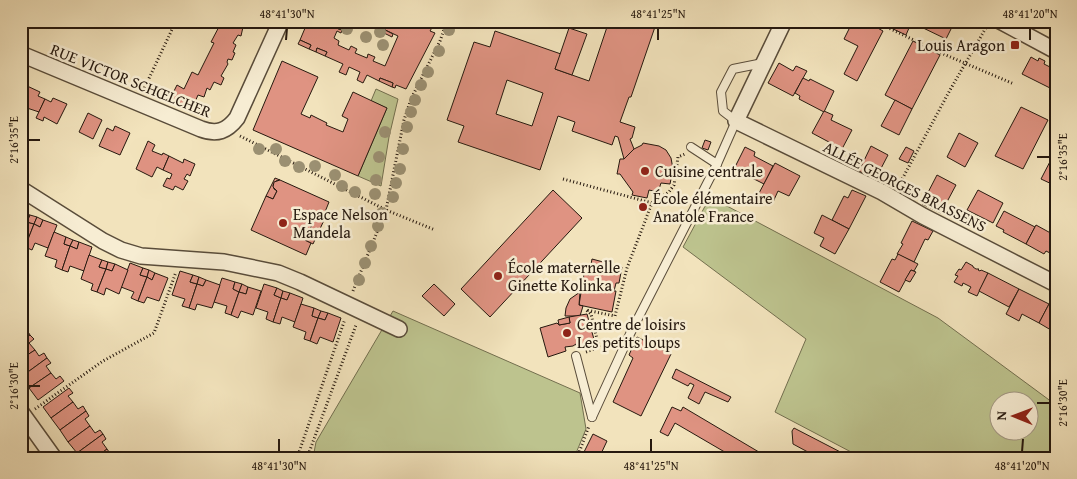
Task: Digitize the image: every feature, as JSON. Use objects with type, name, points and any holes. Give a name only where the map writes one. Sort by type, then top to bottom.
[{"type":"street","name":"RUE VICTOR SCHŒLCHER","points":[[21,54],[137,103],[213,132],[226,129],[237,118],[281,21]]},
{"type":"street","points":[[736,121],[784,21]]},
{"type":"street","points":[[1000,21],[1056,51]]},
{"type":"street","name":"ALLÉE GEORGES BRASSENS","points":[[736,121],[892,197],[923,216],[1056,284]]},
{"type":"street","points":[[21,189],[103,241],[121,250],[141,256],[224,262],[278,273],[399,329]]},
{"type":"street","points":[[23,414],[54,458]]},
{"type":"lane","points":[[592,417],[630,334],[736,121],[723,111],[721,92],[733,70],[764,63]]},
{"type":"lane","points":[[693,148],[716,164]]},
{"type":"lane","points":[[576,356],[592,417]]},
{"type":"path","points":[[137,103],[176,21]]},
{"type":"path","points":[[354,288],[386,210],[404,120],[411,99],[448,21]]},
{"type":"path","points":[[874,21],[965,64],[1014,84]]},
{"type":"path","points":[[892,197],[990,21]]},
{"type":"path","points":[[226,129],[386,210],[435,230]]},
{"type":"path","points":[[576,356],[599,347],[591,314],[586,310],[615,316],[627,268],[652,203],[669,192],[674,185],[678,157],[693,148]]},
{"type":"path","points":[[563,179],[652,203]]},
{"type":"path","points":[[23,414],[102,361],[154,333],[180,259]]},
{"type":"path","points":[[297,458],[355,308]]},
{"type":"path","points":[[307,458],[355,308]]},
{"type":"path","points":[[577,458],[592,417]]},
{"type":"green space","points":[[376,89],[398,99],[389,137],[381,186],[358,176],[387,108],[371,101]]},
{"type":"green space","points":[[710,197],[938,318],[1038,392],[990,392],[990,442],[1040,442],[1040,393],[1056,405],[1056,458],[857,458],[853,453],[775,412],[806,339],[683,247]]},
{"type":"green space","points":[[393,311],[580,393],[586,429],[574,458],[313,458],[316,442]]},
{"type":"building","points":[[21,21],[41,21],[38,25],[35,23],[30,29],[29,27],[25,33],[21,31]]},
{"type":"building","points":[[222,21],[250,21],[247,28],[243,27],[241,36],[238,35],[233,43],[236,45],[233,52],[235,53],[232,60],[228,59],[228,64],[221,76],[224,78],[221,85],[214,82],[210,90],[207,88],[204,97],[198,95],[195,102],[191,101],[189,110],[169,101],[177,85],[184,89],[192,72],[198,75],[214,43],[211,42]]},
{"type":"building","points":[[308,21],[342,21],[338,29],[342,30],[341,33],[337,31],[334,38],[339,41],[338,45],[349,50],[351,46],[357,49],[355,53],[367,58],[368,54],[375,57],[373,61],[385,66],[398,36],[375,25],[374,28],[371,27],[372,24],[367,21],[423,21],[433,26],[430,31],[435,33],[406,89],[396,85],[395,88],[392,87],[393,83],[380,78],[379,81],[367,75],[363,83],[357,80],[360,72],[349,67],[346,75],[339,72],[343,64],[325,56],[327,52],[317,48],[316,52],[309,49],[311,45],[300,40]]},
{"type":"building","points":[[609,21],[657,21],[631,97],[629,97],[620,122],[635,127],[630,139],[634,149],[624,159],[618,137],[615,136],[612,145],[572,131],[575,122],[558,116],[540,170],[458,142],[464,126],[447,120],[474,42],[490,47],[495,31],[561,54],[555,69],[589,81]],"holes":[[[507,80],[543,93],[532,126],[496,114]]]},
{"type":"building","points":[[853,21],[865,21],[883,31],[857,81],[844,74],[858,46],[844,39]]},
{"type":"building","points":[[895,21],[912,21],[906,35],[891,28]]},
{"type":"building","points":[[917,21],[952,21],[954,23],[946,39],[917,25],[919,22]]},
{"type":"building","points":[[375,25],[393,34],[392,37],[374,28]]},
{"type":"building","points":[[569,28],[587,34],[572,75],[555,69]]},
{"type":"building","points":[[300,40],[311,45],[309,49],[298,44]]},
{"type":"building","points":[[913,41],[940,55],[912,109],[885,95]]},
{"type":"building","points":[[317,48],[327,52],[325,56],[316,52]]},
{"type":"building","points":[[1031,57],[1038,61],[1039,58],[1045,61],[1044,64],[1052,68],[1053,65],[1056,67],[1056,91],[1022,74]]},
{"type":"building","points":[[282,61],[318,77],[301,114],[310,118],[311,115],[327,123],[326,125],[343,132],[348,119],[342,116],[353,92],[387,108],[358,176],[253,130]]},
{"type":"building","points":[[779,63],[793,71],[796,66],[807,71],[793,96],[768,83]]},
{"type":"building","points":[[380,78],[393,83],[392,87],[379,81]]},
{"type":"building","points":[[803,78],[809,81],[810,79],[834,91],[824,112],[799,99],[800,96],[795,93]]},
{"type":"building","points":[[25,85],[40,92],[38,96],[45,99],[39,112],[21,106],[21,93]]},
{"type":"building","points":[[53,98],[67,104],[57,124],[44,117],[43,121],[36,118],[45,99],[51,102]]},
{"type":"building","points":[[895,100],[912,109],[899,135],[881,126]]},
{"type":"building","points":[[1021,107],[1048,120],[1023,169],[995,156]]},
{"type":"building","points":[[824,111],[833,115],[831,120],[852,130],[842,149],[812,133]]},
{"type":"building","points":[[88,113],[102,120],[93,139],[79,132]]},
{"type":"building","points":[[115,126],[130,133],[120,155],[99,146],[107,128],[113,131]]},
{"type":"building","points":[[959,133],[978,143],[965,167],[947,157]]},
{"type":"building","points":[[705,140],[711,142],[708,150],[702,148]]},
{"type":"building","points":[[148,141],[155,145],[152,151],[169,156],[163,170],[157,167],[152,177],[136,169]]},
{"type":"building","name":"Cuisine centrale","points":[[643,143],[659,146],[666,150],[671,158],[673,169],[670,184],[661,183],[658,192],[649,190],[647,198],[632,195],[633,192],[620,174],[617,174],[620,159],[624,159]]},
{"type":"building","points":[[871,146],[888,155],[875,180],[859,171]]},
{"type":"building","points":[[745,147],[755,152],[754,156],[773,166],[764,184],[734,169]]},
{"type":"building","points":[[906,147],[914,151],[908,163],[899,159]]},
{"type":"building","points":[[1056,150],[1056,186],[1041,179]]},
{"type":"building","points":[[169,156],[183,163],[184,159],[195,164],[190,176],[187,174],[184,179],[188,181],[183,190],[175,186],[173,190],[163,186],[167,178],[170,179],[172,174],[163,170]]},
{"type":"building","points":[[775,163],[800,176],[789,196],[778,191],[773,202],[758,195]]},
{"type":"building","points":[[937,175],[956,185],[941,213],[922,204]]},
{"type":"building","points":[[275,178],[280,180],[276,181],[273,185],[277,191],[273,199],[266,196]]},
{"type":"building","name":"Espace Nelson Mandela","points":[[280,180],[329,202],[323,217],[317,214],[305,240],[311,243],[306,255],[251,230],[266,196],[273,199],[277,191],[273,187],[274,182]]},
{"type":"building","points":[[553,190],[582,218],[490,317],[461,289]]},
{"type":"building","points":[[852,190],[866,196],[849,229],[832,220],[844,196],[848,198]]},
{"type":"building","points":[[978,190],[1003,203],[993,223],[967,210]]},
{"type":"building","points":[[1004,211],[1035,227],[1026,244],[1003,232],[1004,230],[996,226]]},
{"type":"building","points":[[21,212],[30,215],[27,222],[34,224],[25,247],[21,246]]},
{"type":"building","points":[[317,214],[325,218],[313,244],[305,240]]},
{"type":"building","points":[[30,215],[37,217],[34,224],[27,222]]},
{"type":"building","points":[[822,215],[849,229],[835,254],[820,246],[824,238],[814,233]]},
{"type":"building","points":[[37,217],[43,220],[40,227],[34,224]]},
{"type":"building","points":[[43,220],[57,225],[48,248],[35,243],[32,250],[25,247],[34,224],[40,227]]},
{"type":"building","points":[[912,221],[933,231],[928,240],[925,239],[914,262],[897,254]]},
{"type":"building","points":[[1036,225],[1056,236],[1056,256],[1046,251],[1044,254],[1026,244]]},
{"type":"building","points":[[54,232],[66,237],[64,244],[70,246],[62,270],[55,267],[57,260],[45,256]]},
{"type":"building","points":[[66,237],[73,240],[70,246],[64,244]]},
{"type":"building","points":[[73,240],[79,242],[77,249],[70,246]]},
{"type":"building","points":[[79,242],[92,247],[84,271],[70,266],[68,272],[62,270],[70,246],[77,249]]},
{"type":"building","points":[[898,254],[918,264],[914,271],[911,270],[899,292],[880,282],[892,259],[895,260]]},
{"type":"building","points":[[89,255],[102,260],[99,267],[106,269],[97,292],[91,290],[93,284],[81,279]]},
{"type":"building","points":[[592,259],[622,267],[619,283],[616,283],[614,291],[616,291],[612,312],[579,305],[584,274],[589,275]]},
{"type":"building","points":[[102,260],[108,262],[106,269],[99,267]]},
{"type":"building","points":[[108,262],[115,264],[112,271],[106,269]]},
{"type":"building","points":[[966,262],[980,271],[988,273],[977,296],[968,292],[971,287],[963,283],[962,286],[954,282],[958,276],[955,275]]},
{"type":"building","points":[[130,263],[143,268],[140,275],[147,277],[138,301],[131,298],[134,292],[121,287]]},
{"type":"building","points":[[115,264],[128,270],[119,294],[106,288],[104,295],[97,292],[106,269],[112,271]]},
{"type":"building","points":[[143,268],[149,270],[147,277],[140,275]]},
{"type":"building","points":[[149,270],[155,273],[152,280],[147,277]]},
{"type":"building","points":[[911,270],[916,272],[910,282],[905,280]]},
{"type":"building","points":[[180,271],[193,275],[190,282],[197,284],[189,308],[182,306],[185,299],[172,295]]},
{"type":"building","points":[[155,273],[168,278],[159,301],[147,297],[144,303],[138,301],[147,277],[152,280]]},
{"type":"building","points":[[988,273],[1019,289],[1009,307],[979,291]]},
{"type":"building","points":[[193,275],[199,277],[197,284],[190,282]]},
{"type":"building","points":[[199,277],[206,280],[203,286],[197,284]]},
{"type":"building","points":[[222,278],[235,282],[233,289],[239,292],[231,315],[225,313],[227,306],[214,302]]},
{"type":"building","points":[[206,280],[220,285],[212,308],[197,304],[195,310],[189,308],[197,284],[203,286]]},
{"type":"building","points":[[235,282],[242,284],[239,292],[233,289]]},
{"type":"building","points":[[242,284],[248,287],[246,294],[239,292]]},
{"type":"building","points":[[264,284],[277,288],[274,295],[281,298],[273,322],[266,319],[268,312],[256,308]]},
{"type":"building","points":[[434,284],[455,304],[444,316],[422,296]]},
{"type":"building","points":[[248,287],[261,291],[253,315],[241,311],[238,318],[231,315],[239,292],[246,294]]},
{"type":"building","points":[[277,288],[283,291],[281,298],[274,295]]},
{"type":"building","points":[[1019,289],[1049,304],[1039,323],[1022,314],[1019,321],[1006,314]]},
{"type":"building","points":[[283,291],[290,293],[287,300],[281,298]]},
{"type":"building","points":[[580,292],[579,305],[583,306],[580,316],[565,316],[570,299]]},
{"type":"building","points":[[290,293],[303,298],[295,322],[282,317],[280,324],[273,322],[281,298],[287,300]]},
{"type":"building","points":[[301,304],[314,308],[312,316],[318,318],[310,341],[304,339],[306,332],[293,327]]},
{"type":"building","points":[[1049,304],[1056,308],[1056,333],[1039,323]]},
{"type":"building","points":[[314,308],[321,311],[318,318],[312,316]]},
{"type":"building","points":[[321,311],[328,313],[325,320],[318,318]]},
{"type":"building","points":[[328,313],[341,318],[333,342],[320,337],[317,344],[310,341],[318,318],[325,320]]},
{"type":"building","name":"Centre de loisirs Les petits loups","points":[[587,314],[595,343],[577,349],[576,344],[565,347],[566,351],[548,357],[540,328],[557,323],[559,325],[570,323],[569,317]]},
{"type":"building","points":[[569,317],[570,323],[559,325],[558,320]]},
{"type":"building","points":[[27,330],[30,335],[21,342],[21,332]]},
{"type":"building","points":[[30,335],[34,339],[29,343],[35,350],[21,359],[21,342]]},
{"type":"building","points":[[637,337],[671,354],[641,416],[613,402],[633,358],[629,355]]},
{"type":"building","points":[[35,350],[39,356],[44,353],[47,358],[21,377],[21,359]]},
{"type":"building","points":[[47,358],[51,363],[46,366],[51,373],[29,388],[21,377]]},
{"type":"building","points":[[676,369],[731,397],[728,402],[705,392],[699,404],[688,398],[694,385],[690,383],[688,386],[672,378]]},
{"type":"building","points":[[51,373],[56,379],[60,376],[64,381],[38,400],[29,388]]},
{"type":"building","points":[[69,388],[73,393],[68,396],[73,402],[51,418],[43,407]]},
{"type":"building","points":[[73,402],[78,409],[83,406],[86,411],[60,430],[51,418]]},
{"type":"building","points":[[672,407],[681,411],[683,407],[769,458],[735,458],[675,423],[668,436],[660,432]]},
{"type":"building","points":[[86,411],[89,416],[85,419],[90,426],[68,442],[60,430]]},
{"type":"building","points":[[90,426],[95,433],[100,430],[103,434],[77,453],[68,442]]},
{"type":"building","points":[[794,428],[852,458],[819,458],[793,444],[792,431]]},
{"type":"building","points":[[103,434],[106,439],[102,442],[107,449],[95,458],[80,458],[77,453]]},
{"type":"building","points":[[593,434],[607,441],[599,458],[581,458]]},
{"type":"building","points":[[107,449],[112,456],[116,452],[120,457],[95,458]]},
{"type":"place","name":"Louis Aragon","points":[[1015,45]]},
{"type":"place","name":"Cuisine centrale","points":[[645,171]]},
{"type":"place","name":"École élémentaire Anatole France","points":[[643,207]]},
{"type":"place","name":"Espace Nelson Mandela","points":[[283,223]]},
{"type":"place","name":"École maternelle Ginette Kolinka","points":[[498,276]]},
{"type":"place","name":"Centre de loisirs Les petits loups","points":[[567,333]]}]
